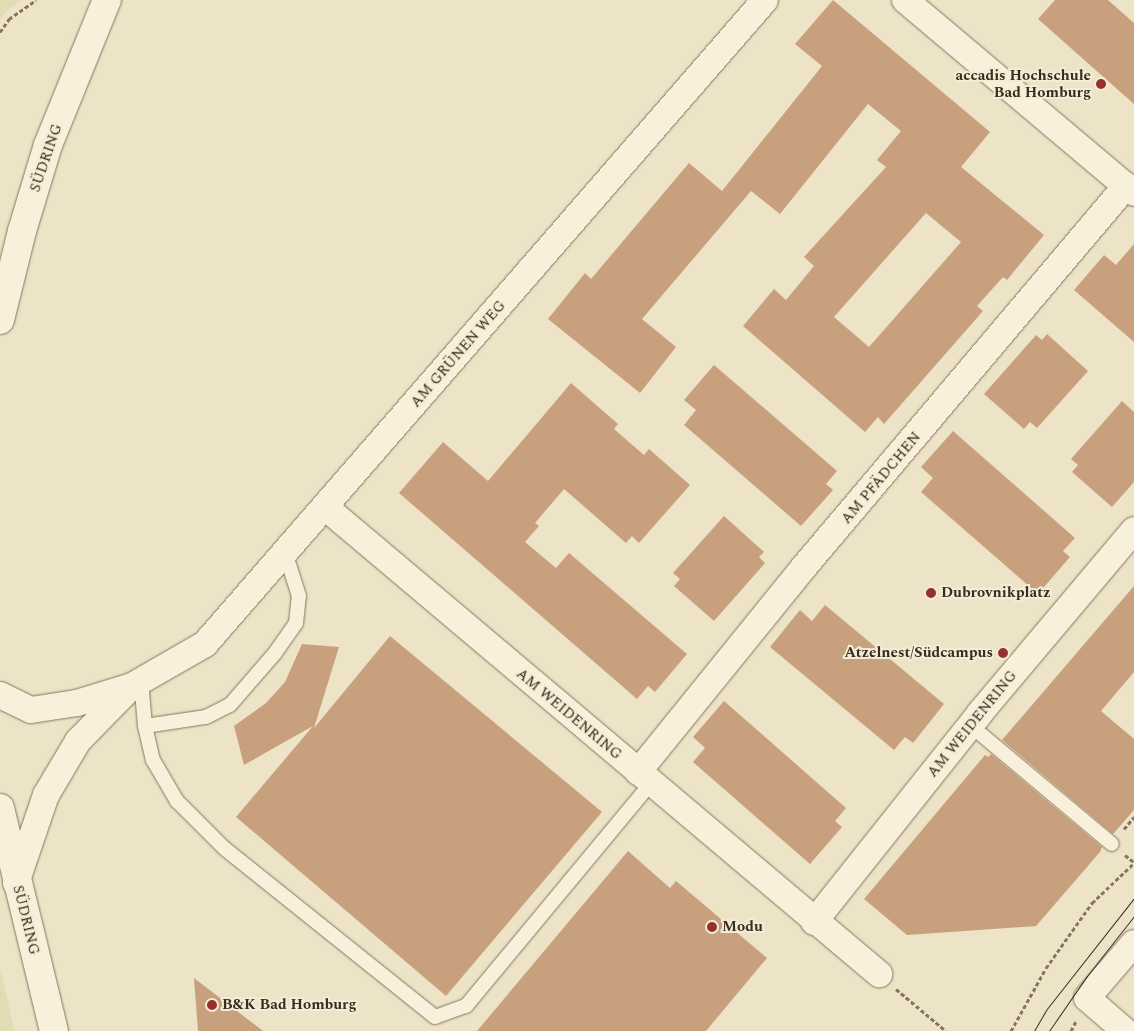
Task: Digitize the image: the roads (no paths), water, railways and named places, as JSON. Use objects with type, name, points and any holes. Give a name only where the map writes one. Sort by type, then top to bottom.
[{"type":"main road","name":"SÜDRING","points":[[0,320],[22,231],[48,145],[107,0]]},
{"type":"main road","name":"SÜDRING","points":[[0,808],[16,883],[54,1031]]},
{"type":"street","name":"AM GRÜNEN WEG","points":[[0,695],[31,710],[77,703],[137,683],[205,644],[765,0]]},
{"type":"street","points":[[905,0],[1130,189]]},
{"type":"street","name":"AM PFÄDCHEN","points":[[645,777],[804,567],[1130,189]]},
{"type":"street","name":"AM WEIDENRING","points":[[324,507],[814,922],[879,974]]},
{"type":"street","name":"AM WEIDENRING","points":[[814,922],[970,726],[1134,530]]},
{"type":"street","name":"AM GRÜNEN WEG","points":[[16,883],[50,787],[78,741],[137,683]]},
{"type":"street","points":[[1125,1031],[1087,998],[1134,943]]},
{"type":"lane","points":[[145,726],[206,717],[230,705],[275,653],[296,623],[299,596],[285,552]]},
{"type":"lane","points":[[137,683],[153,760],[177,801],[224,848],[435,1017],[466,1006],[645,777]]},
{"type":"lane","points":[[970,726],[1115,840]]},
{"type":"tram line","points":[[1034,1031],[1046,1010],[1134,898]]},
{"type":"tram line","points":[[1049,1031],[1087,976],[1134,916]]},
{"type":"place","name":"accadis Hochschule Bad Homburg","points":[[1101,84]]},
{"type":"place","name":"Dubrovnikplatz","points":[[931,593]]},
{"type":"place","name":"Atzelnest/Südcampus","points":[[1003,653]]},
{"type":"place","name":"Modu","points":[[712,927]]},
{"type":"place","name":"B&K Bad Homburg","points":[[212,1005]]}]
